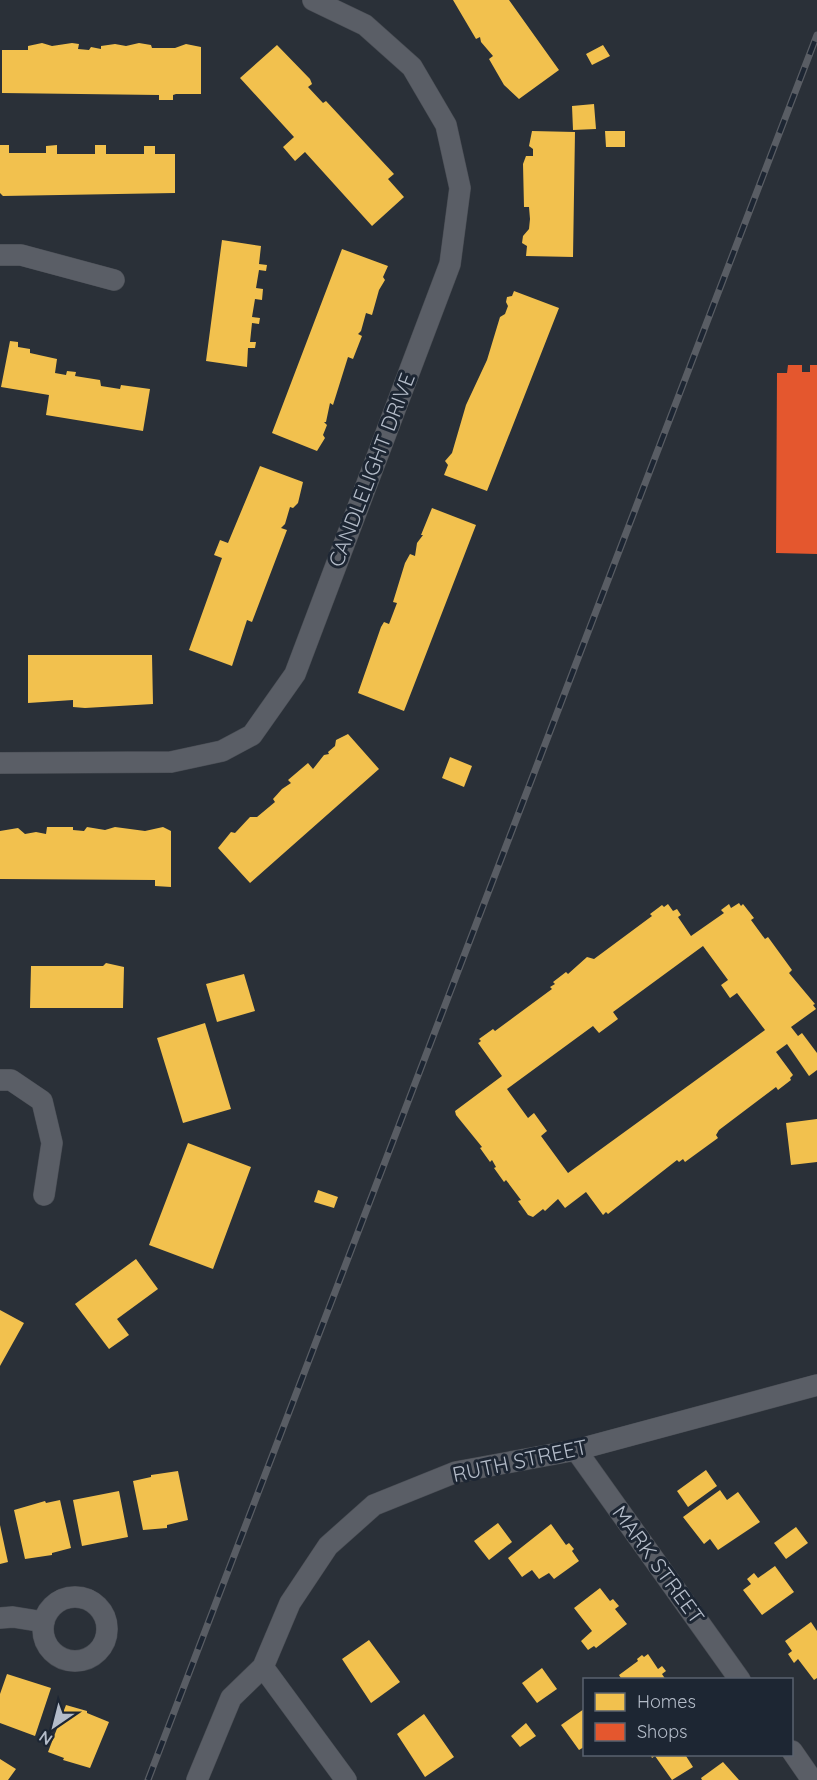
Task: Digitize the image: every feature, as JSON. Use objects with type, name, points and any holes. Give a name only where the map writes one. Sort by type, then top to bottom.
[{"type":"street","name":"CANDLELIGHT DRIVE","points":[[0,763],[171,762],[222,751],[252,735],[295,674],[450,264],[460,188],[446,125],[412,67],[365,25],[313,0]]},
{"type":"street","points":[[0,255],[21,255],[114,280]]},
{"type":"street","points":[[0,1080],[11,1080],[42,1101],[52,1143],[44,1195]]},
{"type":"street","name":"RUTH STREET","points":[[197,1780],[231,1698],[263,1667],[290,1603],[328,1546],[374,1505],[456,1472],[576,1450],[817,1385]]},
{"type":"street","name":"MARK STREET","points":[[576,1450],[739,1678]]},
{"type":"street","points":[[0,1618],[13,1617],[44,1622]]},
{"type":"street","points":[[263,1667],[346,1780]]},
{"type":"street","points":[[793,1752],[812,1780]]},
{"type":"building: Homes","points":[[453,0],[509,0],[559,70],[519,99],[504,85],[489,59],[493,56],[481,42],[480,37],[476,39]]},
{"type":"building: Homes","points":[[42,43],[52,46],[79,44],[78,49],[89,50],[91,47],[101,49],[101,46],[115,44],[126,46],[139,43],[151,45],[152,48],[175,48],[186,44],[201,47],[201,94],[176,94],[173,95],[173,100],[159,100],[159,95],[2,93],[2,50],[28,50],[28,46]]},
{"type":"building: Homes","points":[[277,45],[310,79],[312,84],[308,87],[323,103],[326,101],[394,174],[388,179],[404,197],[372,226],[305,152],[295,161],[283,147],[294,137],[240,78]]},
{"type":"building: Homes","points":[[603,45],[610,56],[592,65],[586,54]]},
{"type":"building: Homes","points":[[594,104],[596,129],[573,130],[572,106]]},
{"type":"building: Homes","points":[[532,131],[575,132],[573,257],[526,256],[527,246],[522,243],[523,236],[529,229],[530,219],[529,207],[524,207],[523,164],[526,156],[533,156],[533,149],[529,146]]},
{"type":"building: Homes","points":[[605,131],[625,131],[625,147],[606,147]]},
{"type":"building: Homes","points":[[0,145],[9,145],[9,153],[46,153],[46,146],[57,145],[57,154],[95,154],[95,145],[106,145],[106,154],[144,154],[144,146],[155,146],[155,154],[175,154],[175,193],[3,196],[0,193]]},
{"type":"building: Homes","points":[[222,240],[261,246],[259,264],[267,265],[266,271],[259,270],[256,288],[263,289],[262,300],[255,299],[252,317],[260,318],[259,324],[252,323],[250,342],[256,342],[255,348],[248,348],[247,367],[206,361]]},
{"type":"building: Homes","points":[[342,249],[388,266],[372,315],[366,313],[358,334],[362,336],[353,359],[348,357],[333,405],[330,403],[326,422],[324,422],[327,425],[323,435],[325,438],[317,451],[272,433]]},
{"type":"building: Homes","points":[[514,291],[559,308],[487,491],[444,475],[448,465],[445,461],[452,453],[466,405],[487,360],[500,317],[505,314],[508,306],[507,297],[512,296]]},
{"type":"building: Homes","points":[[10,341],[18,342],[18,347],[30,349],[30,353],[57,359],[55,373],[66,375],[67,371],[76,372],[75,376],[100,380],[101,386],[120,389],[121,385],[150,389],[143,431],[46,415],[49,395],[1,387]]},
{"type":"building: Homes","points":[[260,466],[303,482],[298,503],[293,508],[290,507],[285,524],[281,528],[287,530],[252,622],[247,620],[232,666],[189,650],[222,558],[214,555],[220,540],[228,543]]},
{"type":"building: Homes","points":[[432,508],[476,525],[404,711],[358,693],[381,627],[384,622],[389,624],[397,603],[393,602],[405,563],[410,554],[415,556],[417,543],[423,535],[421,535]]},
{"type":"building: Homes","points":[[28,655],[152,655],[153,704],[85,708],[73,707],[73,700],[28,703]]},
{"type":"building: Homes","points":[[348,734],[379,769],[250,883],[218,848],[231,832],[235,833],[250,817],[257,817],[275,802],[273,799],[291,783],[288,780],[308,763],[313,769],[324,755],[329,754],[336,740]]},
{"type":"building: Homes","points":[[450,757],[472,766],[464,787],[442,778]]},
{"type":"building: Homes","points":[[47,827],[73,827],[73,830],[84,831],[87,827],[105,830],[115,827],[145,831],[163,827],[171,831],[171,887],[155,886],[155,880],[0,879],[0,831],[18,828],[25,834],[36,832],[46,834]]},
{"type":"building: Homes","points":[[739,903],[741,906],[743,904],[754,918],[751,920],[765,939],[768,937],[792,970],[789,973],[815,1004],[813,1005],[816,1009],[791,1027],[798,1036],[802,1033],[817,1053],[817,1070],[809,1076],[787,1044],[776,1052],[793,1075],[791,1080],[778,1090],[776,1087],[719,1130],[716,1135],[718,1138],[685,1162],[683,1159],[679,1162],[677,1160],[608,1214],[606,1212],[603,1215],[586,1192],[565,1208],[558,1199],[545,1211],[543,1209],[533,1217],[528,1215],[518,1201],[521,1200],[506,1180],[504,1182],[494,1168],[496,1167],[492,1160],[490,1162],[480,1148],[482,1147],[456,1115],[455,1111],[502,1076],[478,1043],[481,1041],[479,1039],[493,1029],[495,1031],[552,989],[550,987],[555,984],[553,982],[566,972],[568,974],[587,957],[594,959],[652,916],[650,914],[662,905],[664,907],[668,904],[673,911],[677,909],[681,915],[678,917],[691,936],[724,913],[721,910],[729,904],[731,908]],"holes":[[[703,946],[728,980],[721,985],[730,998],[737,993],[765,1030],[568,1173],[541,1136],[547,1131],[534,1113],[528,1118],[507,1089],[593,1026],[599,1033],[618,1019],[613,1012]]]},
{"type":"building: Homes","points":[[106,963],[124,967],[123,1008],[30,1008],[31,966],[103,966]]},
{"type":"building: Homes","points":[[244,974],[255,1011],[217,1022],[206,984]]},
{"type":"building: Homes","points":[[205,1023],[231,1109],[183,1123],[157,1038]]},
{"type":"building: Homes","points":[[817,1119],[817,1162],[791,1165],[786,1123]]},
{"type":"building: Homes","points":[[188,1143],[251,1167],[213,1269],[149,1245]]},
{"type":"building: Homes","points":[[318,1190],[338,1197],[334,1208],[314,1202]]},
{"type":"building: Homes","points":[[136,1259],[158,1289],[117,1319],[129,1335],[109,1349],[75,1304]]},
{"type":"building: Homes","points":[[0,1310],[24,1323],[0,1366]]},
{"type":"building: Homes","points":[[706,1470],[717,1486],[688,1507],[677,1491]]},
{"type":"building: Homes","points":[[178,1471],[188,1520],[167,1525],[167,1528],[143,1530],[133,1481],[151,1477],[151,1475]]},
{"type":"building: Homes","points":[[720,1490],[727,1500],[738,1492],[760,1522],[718,1550],[710,1539],[704,1544],[683,1517]]},
{"type":"building: Homes","points":[[119,1491],[128,1537],[82,1546],[73,1500]]},
{"type":"building: Homes","points":[[60,1500],[71,1548],[52,1553],[52,1555],[25,1559],[14,1510],[45,1501],[46,1503]]},
{"type":"building: Homes","points":[[498,1523],[512,1542],[489,1560],[474,1541]]},
{"type":"building: Homes","points":[[551,1524],[566,1545],[569,1543],[574,1549],[572,1551],[579,1561],[554,1579],[549,1573],[539,1579],[532,1570],[522,1577],[508,1558]]},
{"type":"building: Homes","points":[[0,1525],[8,1562],[0,1564]]},
{"type":"building: Homes","points":[[796,1527],[808,1543],[786,1559],[774,1543]]},
{"type":"building: Homes","points":[[775,1566],[794,1592],[762,1615],[743,1590],[751,1584],[747,1579],[754,1573],[758,1578]]},
{"type":"building: Homes","points":[[600,1588],[610,1601],[613,1599],[619,1606],[615,1609],[627,1624],[596,1648],[594,1646],[588,1650],[581,1641],[592,1631],[574,1608]]},
{"type":"building: Homes","points":[[811,1622],[817,1631],[817,1678],[814,1680],[798,1659],[794,1663],[788,1654],[792,1651],[785,1641]]},
{"type":"building: Homes","points":[[369,1640],[400,1682],[371,1703],[342,1659]]},
{"type":"building: Homes","points":[[648,1654],[658,1669],[662,1666],[666,1671],[662,1674],[665,1678],[621,1678],[619,1675],[638,1661],[637,1659],[642,1655],[644,1657]]},
{"type":"building: Homes","points":[[542,1668],[557,1689],[537,1703],[522,1683]]},
{"type":"building: Homes","points":[[7,1674],[51,1688],[35,1736],[0,1723],[0,1694]]},
{"type":"building: Homes","points":[[66,1705],[87,1711],[109,1722],[90,1768],[63,1760],[64,1758],[48,1752]]},
{"type":"building: Homes","points":[[583,1710],[583,1748],[579,1750],[561,1725]]},
{"type":"building: Homes","points":[[424,1714],[454,1757],[425,1777],[397,1734]]},
{"type":"building: Homes","points":[[526,1723],[536,1736],[520,1747],[511,1736]]},
{"type":"building: Homes","points":[[655,1756],[686,1756],[693,1767],[672,1780]]},
{"type":"building: Homes","points":[[0,1759],[16,1769],[8,1780],[0,1780]]},
{"type":"building: Homes","points":[[723,1762],[739,1780],[702,1780],[701,1778]]},
{"type":"building: Shops","points":[[788,365],[802,365],[802,372],[810,372],[810,365],[817,365],[817,554],[776,553],[777,373],[787,373]]},
{"type":"railway","points":[[148,1780],[817,35]]}]
